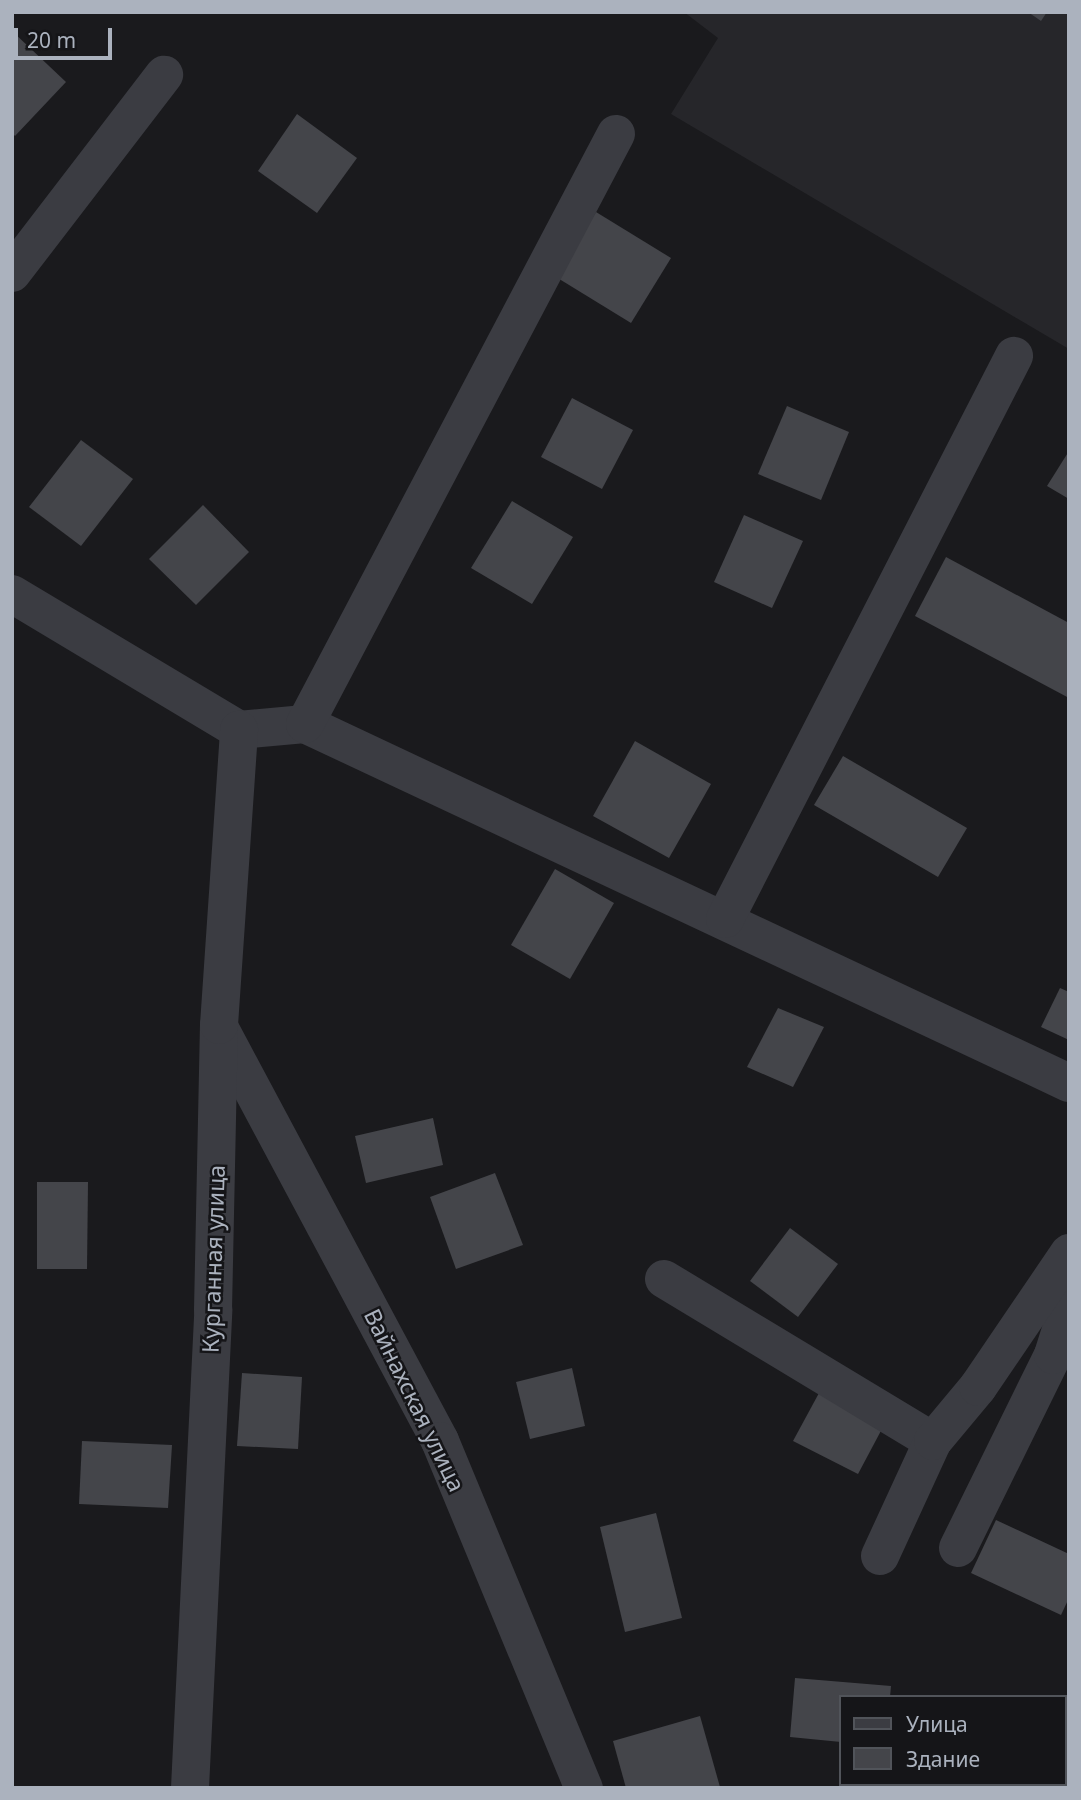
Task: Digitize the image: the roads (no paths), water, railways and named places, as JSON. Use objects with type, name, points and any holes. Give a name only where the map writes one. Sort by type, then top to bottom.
[{"type":"street","points":[[12,273],[164,75]]},
{"type":"street","points":[[305,724],[616,134]]},
{"type":"street","points":[[724,919],[1014,356]]},
{"type":"street","points":[[12,594],[239,730],[305,724],[1069,1083]]},
{"type":"street","name":"Курганная улица","points":[[190,1788],[213,1310],[219,1025],[239,730]]},
{"type":"street","name":"Вайнахская улица","points":[[219,1025],[440,1441],[584,1788]]},
{"type":"street","points":[[880,1556],[933,1441],[978,1387],[1069,1254]]},
{"type":"street","points":[[664,1279],[933,1441]]},
{"type":"street","points":[[958,1548],[1053,1355],[1069,1304]]}]
